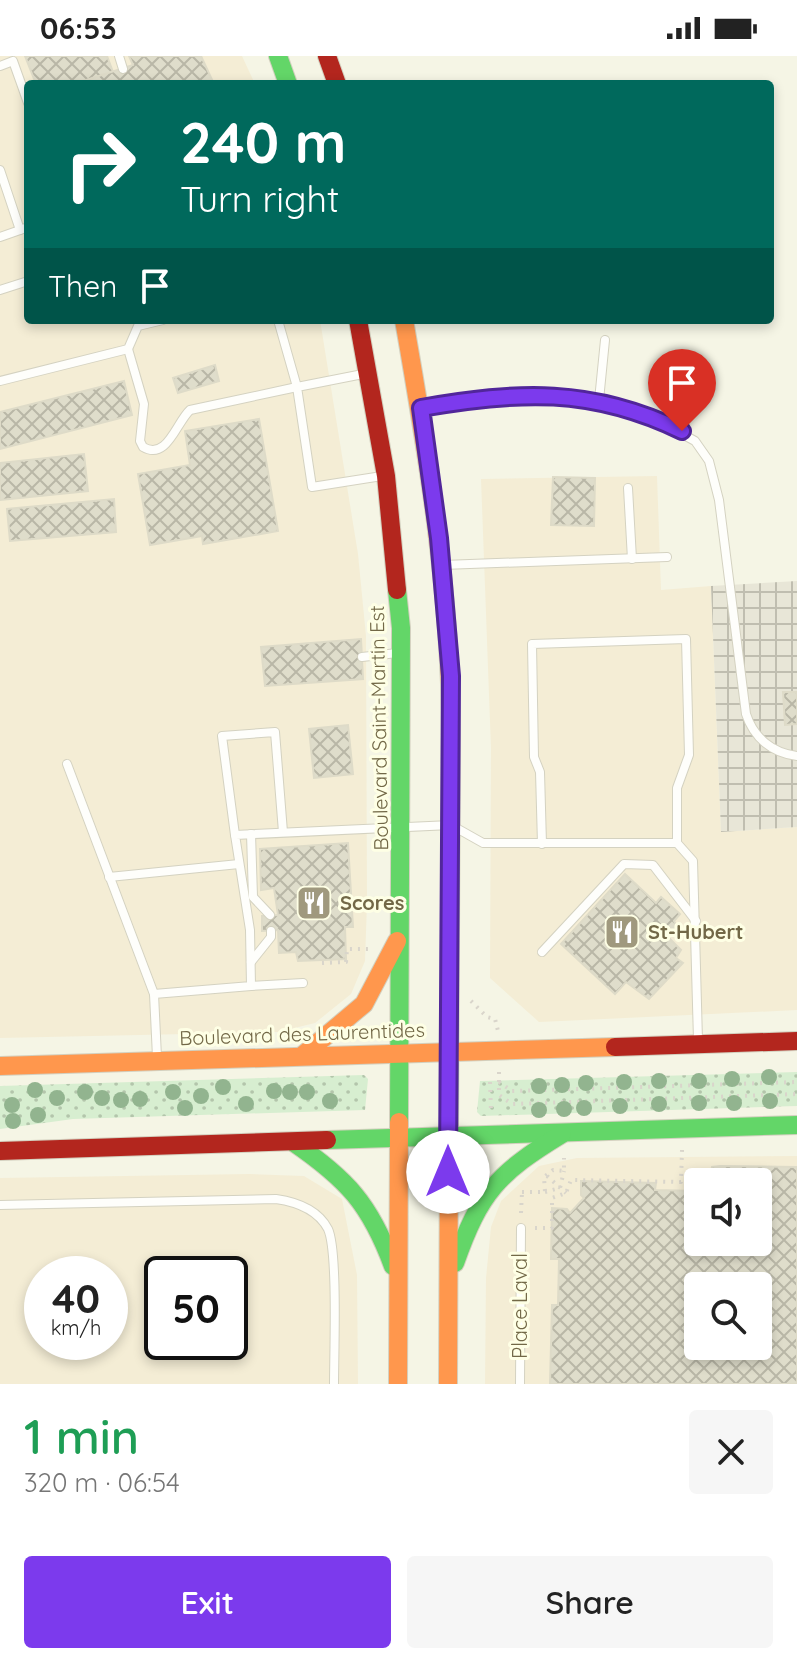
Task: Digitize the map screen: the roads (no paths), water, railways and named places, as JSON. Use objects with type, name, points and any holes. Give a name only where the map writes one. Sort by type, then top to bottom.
[{"type":"main road","points":[[278,56],[287,80]]},
{"type":"main road","points":[[327,56],[336,80]]},
{"type":"main road","name":"Boulevard Saint-Martin Est","points":[[359,324],[386,476],[402,653],[398,1384]]},
{"type":"main road","points":[[405,324],[421,408],[442,565],[451,676],[448,1384]]},
{"type":"main road","points":[[302,1056],[349,1020],[369,998],[401,932]]},
{"type":"main road","name":"Boulevard des Laurentides","points":[[0,1066],[797,1041]]},
{"type":"main road","points":[[0,1151],[797,1125]]},
{"type":"main road","points":[[448,1284],[469,1224],[487,1187],[513,1163],[564,1133]]},
{"type":"main road","points":[[293,1142],[340,1173],[361,1194],[375,1218],[398,1280]]},
{"type":"lane","points":[[119,56],[123,69]]},
{"type":"lane","points":[[0,66],[13,61],[24,92]]},
{"type":"lane","points":[[0,170],[24,229],[0,237]]},
{"type":"lane","points":[[0,290],[24,282]]},
{"type":"lane","points":[[146,324],[138,326],[128,349],[144,404],[140,441],[149,451],[164,447],[190,410],[368,373]]},
{"type":"lane","points":[[279,324],[297,387],[312,487],[386,476]]},
{"type":"lane","points":[[599,400],[605,340]]},
{"type":"lane","points":[[0,381],[128,349]]},
{"type":"lane","points":[[421,408],[530,394],[599,400],[640,411],[682,431],[705,454],[719,500],[746,714],[756,735],[768,746],[797,756]]},
{"type":"lane","points":[[628,488],[632,559]]},
{"type":"lane","points":[[442,565],[667,557]]},
{"type":"lane","points":[[542,844],[540,772],[534,757],[532,644],[686,639],[689,755],[677,788],[677,843],[693,861],[698,1045]]},
{"type":"lane","points":[[362,657],[402,653]]},
{"type":"lane","points":[[251,986],[250,930],[222,736],[275,732],[283,832]]},
{"type":"lane","points":[[67,764],[154,994],[157,1061]]},
{"type":"lane","points":[[235,835],[451,825],[483,843],[677,843]]},
{"type":"lane","points":[[251,834],[253,897],[270,915]]},
{"type":"lane","points":[[109,877],[239,864]]},
{"type":"lane","points":[[542,952],[624,864],[653,865],[696,921]]},
{"type":"lane","points":[[251,962],[271,937],[271,931]]},
{"type":"lane","points":[[154,994],[303,983]]},
{"type":"lane","points":[[0,1205],[276,1199],[306,1208],[323,1222],[332,1247],[334,1384]]},
{"type":"lane","name":"Place Laval","points":[[520,1384],[521,1224]]},
{"type":"place","name":"Scores","points":[[314,903]]},
{"type":"place","name":"St-Hubert","points":[[622,932]]}]
